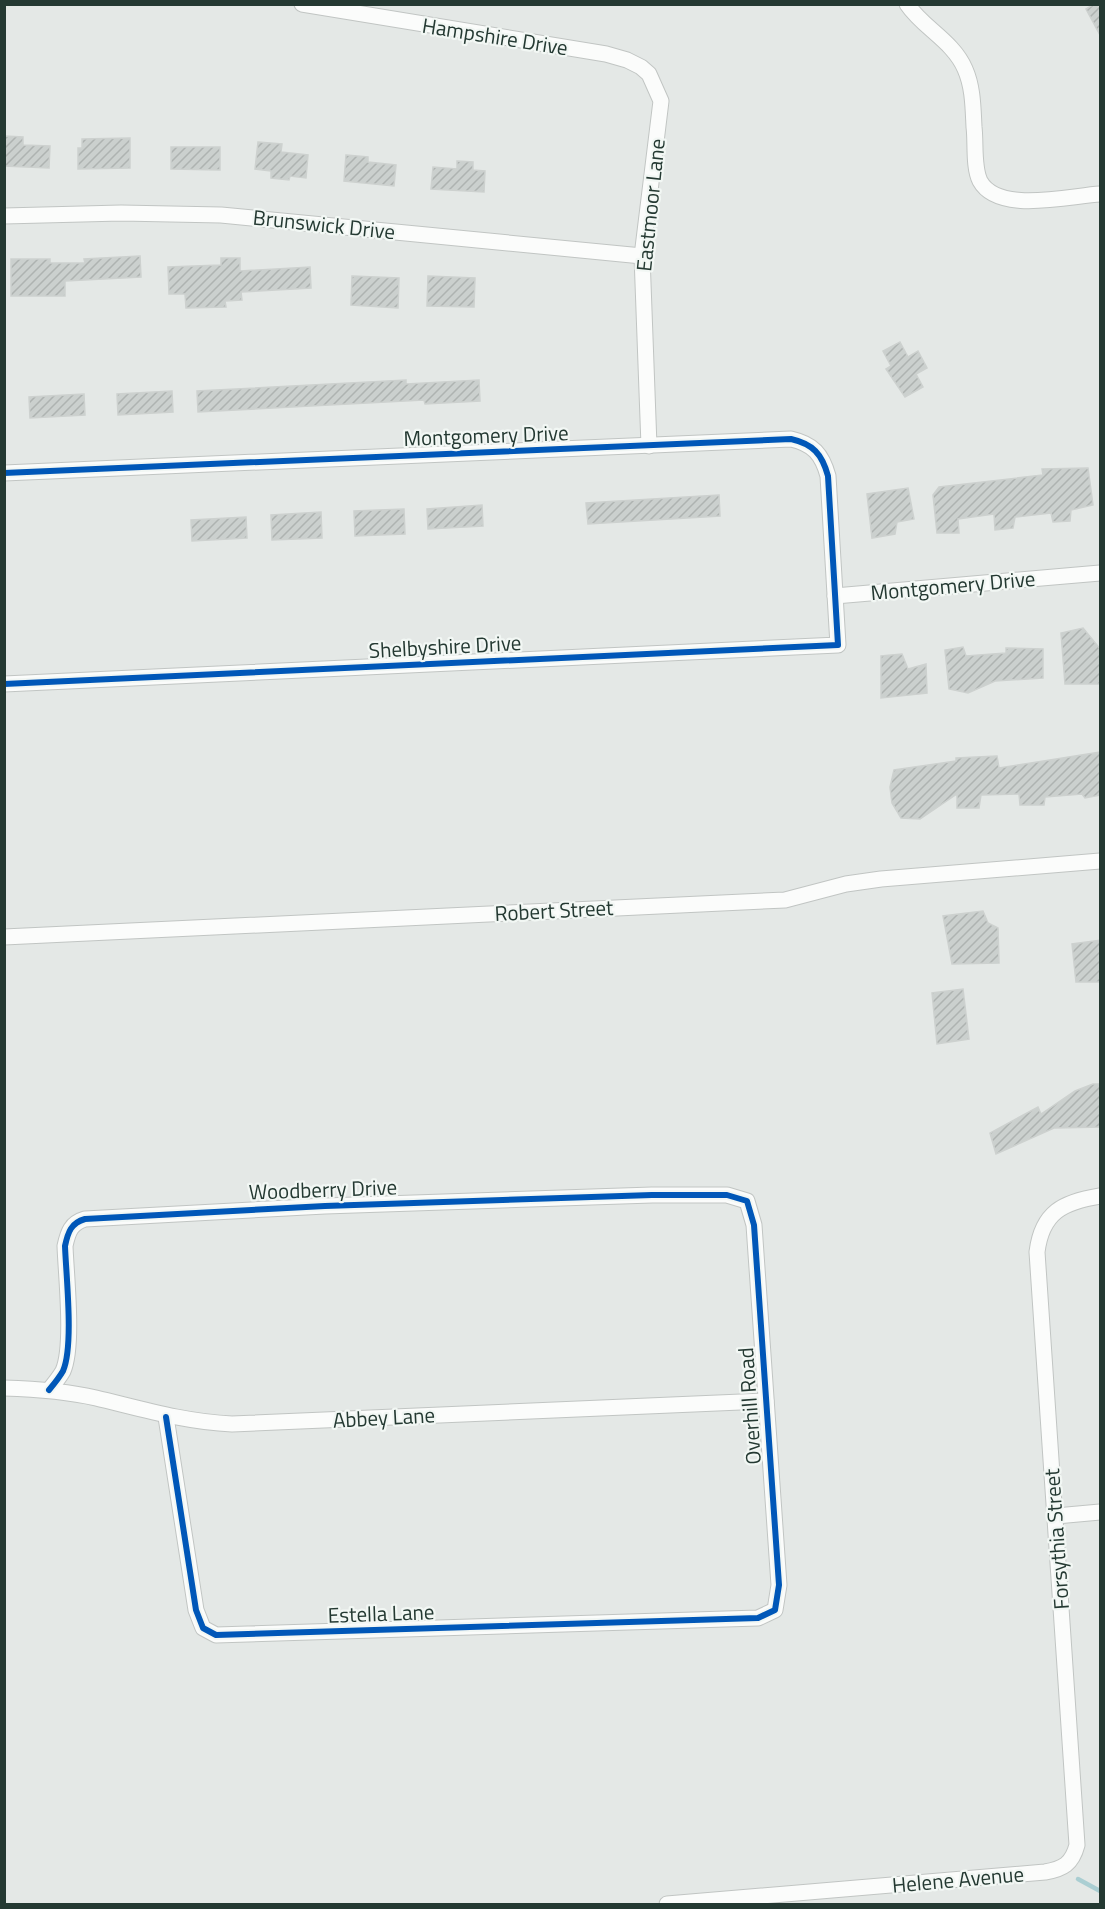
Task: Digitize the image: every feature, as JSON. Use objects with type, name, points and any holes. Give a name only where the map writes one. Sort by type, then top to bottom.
[{"type":"street","name":"Hampshire Drive","points":[[302,4],[606,54],[627,60],[649,74]]},
{"type":"street","points":[[907,4],[915,15],[960,59],[973,97],[979,179],[987,191],[997,198],[1008,200],[1101,194]]},
{"type":"street","name":"Eastmoor Lane","points":[[649,74],[662,101],[642,256],[649,446]]},
{"type":"street","name":"Brunswick Drive","points":[[4,216],[121,213],[221,215],[642,256]]},
{"type":"street","name":"Montgomery Drive","points":[[4,473],[791,439],[804,442],[815,449],[820,454],[828,476],[835,597],[1101,573]]},
{"type":"street","name":"Shelbyshire Drive","points":[[4,684],[838,645],[835,597]]},
{"type":"street","name":"Robert Street","points":[[4,937],[785,900],[846,884],[881,879],[1101,861]]},
{"type":"street","name":"Woodberry Drive","points":[[49,1390],[63,1371],[68,1340],[65,1246],[68,1232],[73,1224],[85,1219],[313,1207],[652,1195],[727,1195],[747,1202]]},
{"type":"street","name":"Forsythia Street","points":[[1068,1865],[1077,1845],[1037,1252],[1043,1227],[1052,1214],[1073,1201],[1101,1196]]},
{"type":"street","name":"Overhill Road","points":[[747,1202],[754,1225],[779,1585],[775,1610]]},
{"type":"street","name":"Abbey Lane","points":[[4,1388],[49,1390],[96,1398],[166,1417],[204,1423],[277,1424],[766,1401]]},
{"type":"street","name":"Estella Lane","points":[[166,1417],[196,1610],[203,1628],[216,1635],[758,1618],[775,1610]]},
{"type":"street","points":[[1056,1516],[1101,1512]]},
{"type":"street","name":"Helene Avenue","points":[[667,1905],[1045,1872],[1068,1865]]},
{"type":"building","points":[[1094,4],[1101,4],[1101,37],[1086,9]]},
{"type":"building","points":[[4,136],[23,137],[23,145],[50,146],[49,168],[4,166]]},
{"type":"building","points":[[130,138],[130,168],[78,169],[78,148],[82,148],[82,139]]},
{"type":"building","points":[[258,142],[282,144],[281,152],[308,155],[306,178],[290,176],[289,180],[271,178],[271,171],[255,169]]},
{"type":"building","points":[[171,147],[220,147],[220,170],[171,169]]},
{"type":"building","points":[[346,155],[368,157],[368,162],[396,165],[394,186],[344,181]]},
{"type":"building","points":[[457,161],[473,162],[473,170],[485,171],[484,192],[431,189],[433,167],[457,169]]},
{"type":"building","points":[[140,256],[141,277],[65,281],[65,296],[11,296],[11,259],[50,259],[50,263],[85,263],[84,259]]},
{"type":"building","points":[[221,258],[240,258],[240,271],[310,267],[311,288],[241,292],[242,300],[225,301],[226,307],[186,308],[185,294],[169,294],[168,267],[221,265]]},
{"type":"building","points":[[352,276],[399,278],[398,308],[351,305]]},
{"type":"building","points":[[428,276],[475,278],[474,307],[427,306]]},
{"type":"building","points":[[900,342],[908,357],[918,351],[927,368],[916,374],[923,387],[905,397],[886,369],[891,366],[883,351]]},
{"type":"building","points":[[406,380],[406,384],[479,380],[480,401],[425,404],[424,400],[198,412],[197,391]]},
{"type":"building","points":[[172,391],[173,412],[118,415],[117,394]]},
{"type":"building","points":[[84,394],[85,415],[30,418],[29,397]]},
{"type":"building","points":[[1088,468],[1093,505],[1071,510],[1070,521],[1053,522],[1051,513],[1015,517],[1013,528],[995,530],[994,514],[958,519],[959,533],[937,533],[933,495],[939,487],[1043,475],[1042,469]]},
{"type":"building","points":[[908,488],[914,519],[897,522],[895,534],[872,538],[867,494]]},
{"type":"building","points":[[719,495],[720,516],[588,524],[586,503]]},
{"type":"building","points":[[482,505],[483,526],[428,529],[427,509]]},
{"type":"building","points":[[404,509],[405,534],[355,536],[354,511]]},
{"type":"building","points":[[321,512],[322,538],[272,540],[271,515]]},
{"type":"building","points":[[246,517],[247,538],[192,541],[191,520]]},
{"type":"building","points":[[1083,628],[1101,650],[1101,684],[1065,684],[1061,633]]},
{"type":"building","points":[[963,647],[966,656],[1006,653],[1006,648],[1043,649],[1043,678],[995,681],[968,693],[949,689],[945,650]]},
{"type":"building","points":[[902,654],[908,669],[926,664],[927,693],[881,698],[881,656]]},
{"type":"building","points":[[1101,752],[1101,795],[1085,798],[1082,794],[1045,797],[1044,805],[1020,805],[1019,794],[981,795],[979,808],[957,808],[957,794],[920,819],[901,818],[892,803],[890,787],[894,770],[956,761],[956,758],[997,756],[999,768]]},
{"type":"building","points":[[983,911],[988,923],[998,928],[999,963],[952,964],[943,916]]},
{"type":"building","points":[[1101,940],[1101,982],[1076,982],[1072,944]]},
{"type":"building","points":[[963,989],[969,1039],[937,1044],[932,993]]},
{"type":"building","points":[[1093,1084],[1101,1084],[1101,1127],[1054,1128],[996,1154],[990,1133],[1038,1107],[1041,1114],[1075,1091]]},
{"type":"waterway","points":[[1078,1879],[1100,1891]]},
{"type":"cycle path","points":[[4,473],[791,439],[816,451],[828,476],[838,645],[4,684]]},
{"type":"cycle path","points":[[49,1390],[63,1371],[68,1345],[65,1246],[67,1236],[76,1223],[85,1219],[325,1206],[652,1195],[727,1195],[747,1201],[754,1225],[779,1585],[775,1610],[758,1618],[216,1635],[203,1628],[196,1610],[166,1417]]}]
